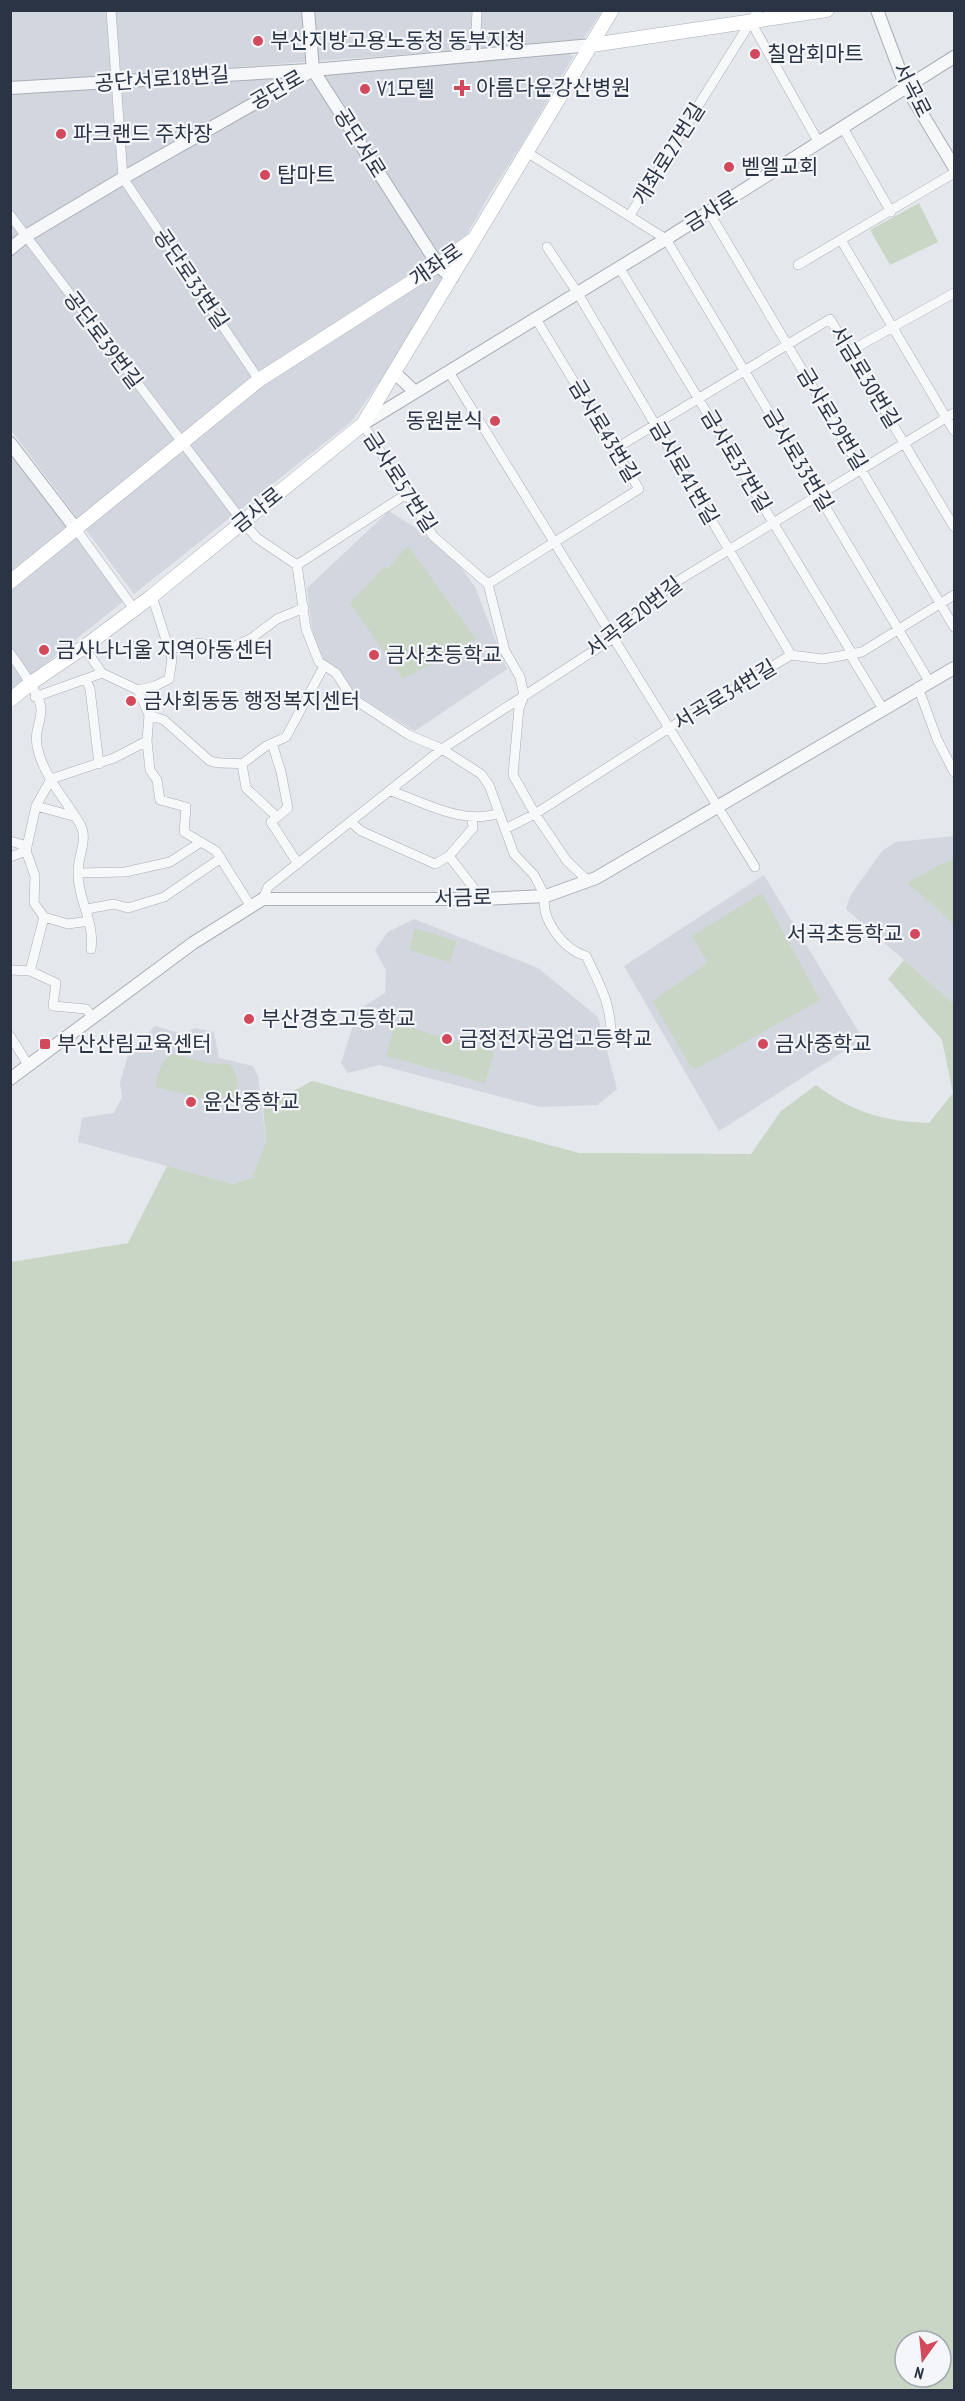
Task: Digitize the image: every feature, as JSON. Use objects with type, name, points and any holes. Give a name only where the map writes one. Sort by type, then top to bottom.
[{"type":"main road","name":"개좌로","points":[[10,582],[259,380],[438,265],[478,236],[612,10]]},
{"type":"main road","points":[[591,45],[755,16],[828,10]]},
{"type":"main road","name":"금사로","points":[[10,700],[152,596],[363,424],[478,236]]},
{"type":"street","points":[[111,10],[123,178]]},
{"type":"street","name":"공단서로","points":[[308,10],[313,70],[438,265],[452,278]]},
{"type":"street","points":[[475,57],[477,10]]},
{"type":"street","name":"서곡로","points":[[877,10],[906,87],[954,167]]},
{"type":"street","points":[[755,16],[819,142]]},
{"type":"street","name":"개좌로27번길","points":[[528,153],[630,214],[755,16]]},
{"type":"street","name":"공단로","points":[[10,249],[26,236],[123,178],[313,70],[591,45]]},
{"type":"street","name":"금사로","points":[[363,424],[709,212],[954,57]]},
{"type":"street","name":"공단서로18번길","points":[[10,88],[313,70]]},
{"type":"street","points":[[843,128],[891,212]]},
{"type":"street","points":[[798,265],[954,173]]},
{"type":"street","name":"공단로33번길","points":[[123,178],[259,380]]},
{"type":"street","name":"금사로29번길","points":[[709,212],[954,627]]},
{"type":"street","points":[[630,214],[666,238]]},
{"type":"street","points":[[10,215],[26,236]]},
{"type":"street","name":"공단로39번길","points":[[26,236],[181,444]]},
{"type":"street","name":"금사로33번길","points":[[666,238],[899,630],[924,684]]},
{"type":"street","points":[[841,240],[893,327],[951,415],[954,431]]},
{"type":"street","points":[[547,247],[577,292]]},
{"type":"street","name":"금사로37번길","points":[[619,267],[883,709]]},
{"type":"street","name":"금사로41번길","points":[[577,292],[791,655]]},
{"type":"street","points":[[850,351],[954,293]]},
{"type":"street","name":"금사로43번길","points":[[536,318],[639,489],[554,542]]},
{"type":"street","name":"서금로30번길","points":[[615,450],[830,319],[954,527]]},
{"type":"street","points":[[394,372],[416,392]]},
{"type":"street","points":[[449,372],[615,637],[755,867]]},
{"type":"street","name":"서곡로20번길","points":[[263,899],[268,887],[442,749],[615,637],[671,585],[951,415]]},
{"type":"street","name":"금사로57번길","points":[[363,424],[405,495],[433,536],[488,584]]},
{"type":"street","points":[[10,443],[134,609]]},
{"type":"street","points":[[181,444],[257,538],[297,565],[311,647],[319,662],[336,673],[352,698],[409,735],[442,749],[481,774],[489,785],[514,854],[534,875],[545,896],[543,904],[550,926],[577,954],[586,956],[609,1003],[612,1017],[611,1040]]},
{"type":"street","points":[[297,565],[405,495]]},
{"type":"street","points":[[554,542],[488,584],[506,651],[520,677],[524,696],[519,708],[513,775],[535,814],[567,861],[588,881]]},
{"type":"street","name":"서곡로34번길","points":[[505,829],[535,814],[669,728],[791,655],[823,659],[852,656],[899,630],[954,595]]},
{"type":"street","points":[[84,647],[102,673],[138,690],[155,686],[168,679],[172,660],[152,596]]},
{"type":"street","points":[[169,649],[200,643],[220,648],[233,647],[252,638],[277,619],[304,608]]},
{"type":"street","points":[[10,653],[31,683],[41,708],[36,744],[45,770],[73,816],[82,826],[83,846],[78,873],[93,934],[91,949]]},
{"type":"street","points":[[149,715],[164,720],[210,761],[219,764],[230,762],[242,764],[272,743],[286,737],[324,666]]},
{"type":"street","name":"서금로","points":[[10,1079],[193,943],[263,899],[482,899],[545,896],[588,881],[719,808],[954,668]]},
{"type":"street","points":[[35,697],[102,673]]},
{"type":"street","points":[[86,680],[90,689],[99,764]]},
{"type":"street","points":[[924,684],[937,739],[954,772]]},
{"type":"street","points":[[138,690],[149,715],[147,741],[150,770],[157,780],[160,800],[186,807],[184,832],[216,851],[250,906]]},
{"type":"street","points":[[89,921],[68,924],[44,917],[34,903],[35,876],[26,848],[36,806],[51,779],[99,764],[147,741]]},
{"type":"street","points":[[272,743],[281,772],[288,808],[274,820]]},
{"type":"street","points":[[242,764],[246,788],[274,820],[298,864]]},
{"type":"street","points":[[391,791],[472,818],[499,813]]},
{"type":"street","points":[[36,806],[73,816]]},
{"type":"street","points":[[351,822],[362,831],[435,864],[449,856],[473,828],[472,818]]},
{"type":"street","points":[[10,841],[26,848]]},
{"type":"street","points":[[78,873],[126,872],[170,861],[201,842]]},
{"type":"street","points":[[10,857],[26,848]]},
{"type":"street","points":[[449,856],[482,899]]},
{"type":"street","points":[[87,909],[114,904],[128,908],[164,897],[221,858]]},
{"type":"street","points":[[30,971],[44,917]]},
{"type":"street","points":[[10,970],[30,971],[56,983],[53,1006],[86,1009],[93,1018]]},
{"type":"street","points":[[10,1036],[29,1066]]},
{"type":"shaded area","points":[[11,11],[602,11],[582,41],[11,84]]},
{"type":"shaded area","points":[[568,53],[573,57],[522,144],[491,192],[398,355],[352,421],[134,594],[11,430],[11,93],[416,68]]},
{"type":"shaded area","points":[[10,449],[124,601],[11,691],[10,691]]},
{"type":"shaded area","name":"금사초등학교","points":[[389,511],[417,529],[454,558],[475,587],[507,669],[415,731],[355,694],[318,652],[312,629],[307,588]]},
{"type":"shaded area","name":"서곡초등학교","points":[[954,836],[954,1004],[846,909],[850,896],[882,851],[896,842]]},
{"type":"shaded area","points":[[764,875],[863,1039],[719,1131],[624,966]]},
{"type":"shaded area","points":[[414,919],[538,968],[598,1017],[617,1089],[597,1105],[540,1107],[379,1065],[348,1073],[341,1063],[358,1010],[385,993],[386,970],[375,950],[388,932]]},
{"type":"shaded area","name":"윤산중학교","points":[[155,1026],[182,1034],[195,1028],[214,1032],[219,1058],[253,1066],[258,1076],[266,1141],[252,1178],[233,1184],[78,1142],[82,1118],[114,1113],[122,1097],[120,1083],[128,1055]]},
{"type":"green space","points":[[919,203],[938,242],[890,265],[870,230]]},
{"type":"green space","points":[[408,546],[476,639],[403,679],[350,603],[384,567],[387,569]]},
{"type":"green space","points":[[954,860],[954,924],[908,883],[941,864]]},
{"type":"green space","points":[[762,893],[820,1000],[696,1069],[690,1065],[652,1001],[708,963],[692,936]]},
{"type":"green space","points":[[415,928],[456,941],[450,962],[409,950]]},
{"type":"green space","points":[[904,960],[954,1004],[954,2390],[11,2390],[11,1262],[128,1243],[167,1166],[233,1184],[252,1178],[266,1141],[263,1108],[312,1081],[579,1153],[751,1154],[781,1111],[816,1085],[856,1109],[870,1114],[929,1123],[953,1093],[942,1040],[888,979]]},
{"type":"green space","points":[[395,1023],[494,1052],[485,1083],[386,1056]]},
{"type":"green space","points":[[174,1054],[206,1063],[229,1064],[237,1078],[233,1105],[155,1087],[162,1063]]},
{"type":"place","name":"부산지방고용노동청 동부지청","points":[[258,41]]},
{"type":"place","name":"칠암회마트","points":[[755,54]]},
{"type":"place","name":"아름다운강산병원","points":[[462,88]]},
{"type":"place","name":"V1모텔","points":[[365,89]]},
{"type":"place","name":"파크랜드 주차장","points":[[61,134]]},
{"type":"place","name":"벧엘교회","points":[[729,167]]},
{"type":"place","name":"탑마트","points":[[265,175]]},
{"type":"place","name":"동원분식","points":[[495,421]]},
{"type":"place","name":"금사나너울 지역아동센터","points":[[44,650]]},
{"type":"place","name":"금사초등학교","points":[[374,655]]},
{"type":"place","name":"금사회동동 행정복지센터","points":[[131,701]]},
{"type":"place","name":"서곡초등학교","points":[[915,934]]},
{"type":"place","name":"부산경호고등학교","points":[[249,1019]]},
{"type":"place","name":"금정전자공업고등학교","points":[[447,1039]]},
{"type":"place","name":"부산산림교육센터","points":[[45,1044]]},
{"type":"place","name":"금사중학교","points":[[763,1044]]},
{"type":"place","name":"윤산중학교","points":[[191,1102]]}]
